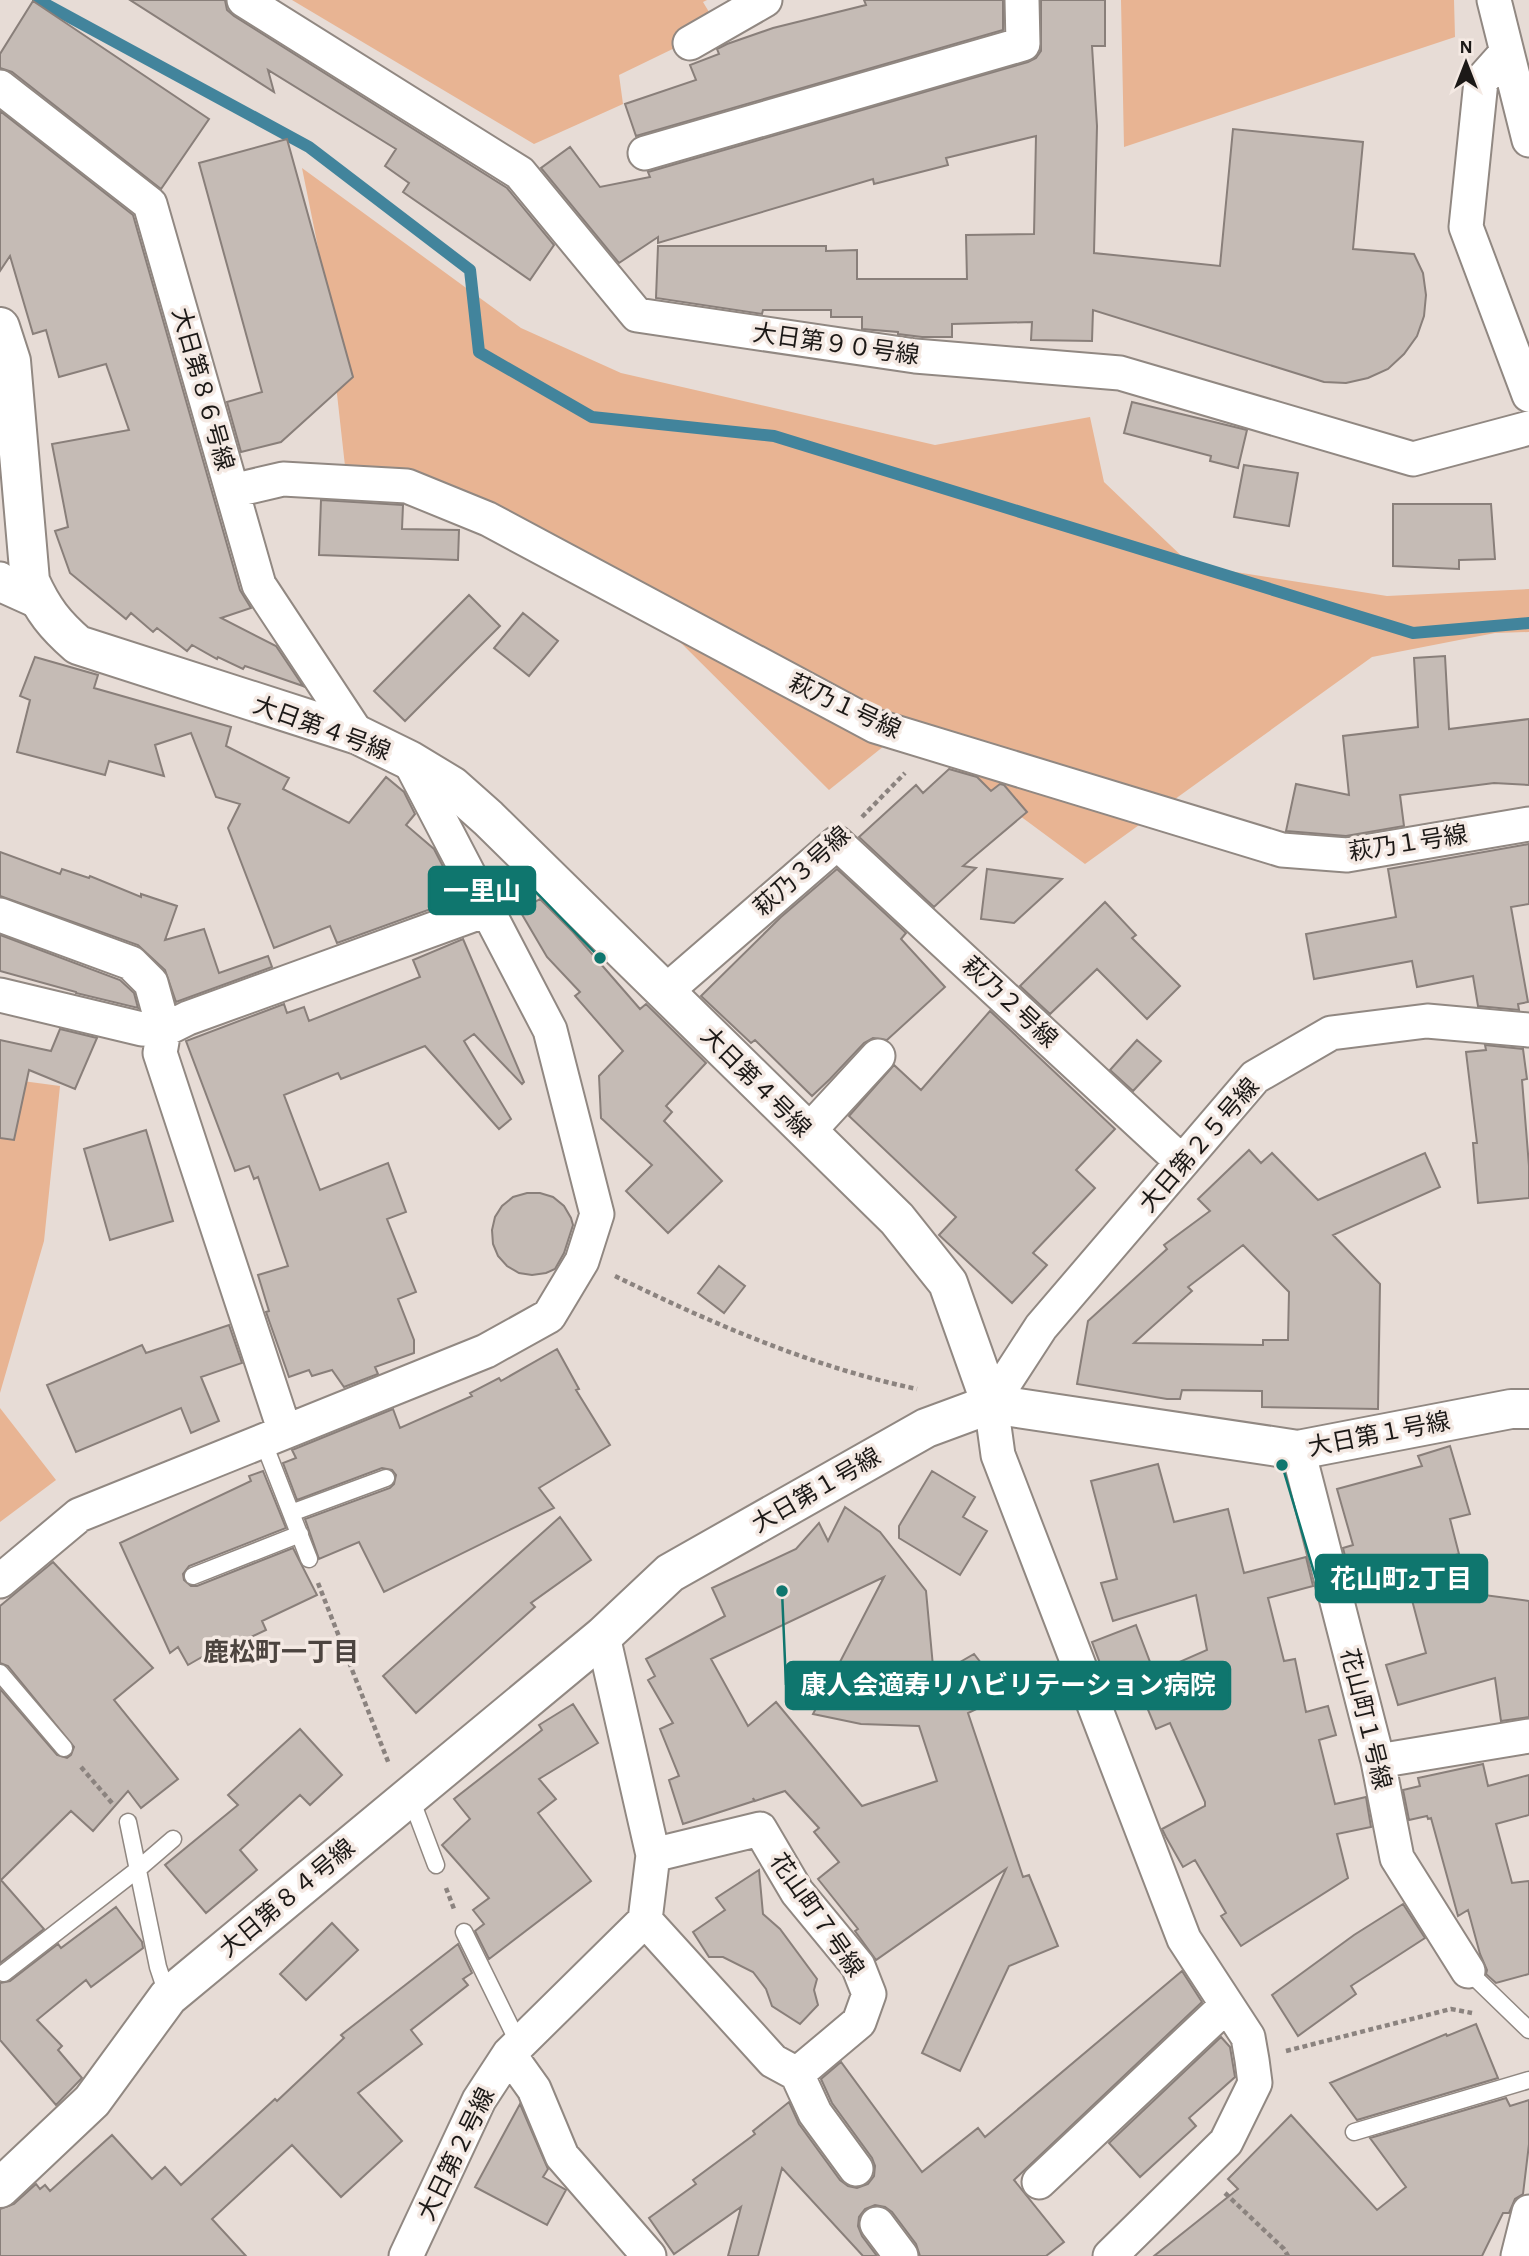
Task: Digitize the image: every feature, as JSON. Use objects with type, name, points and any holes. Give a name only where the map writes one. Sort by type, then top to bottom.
[{"type":"street","name":"大日第９０号線","points":[[244,0],[520,173],[637,315],[915,356],[1119,373],[1413,459],[1529,428]]},
{"type":"street","points":[[690,43],[765,0]]},
{"type":"street","points":[[645,153],[1023,44],[1022,0]]},
{"type":"street","points":[[1494,0],[1529,140]]},
{"type":"street","points":[[1506,53],[1480,81],[1466,227],[1529,396]]},
{"type":"street","name":"大日第８６号線","points":[[0,87],[150,204],[259,584],[358,735]]},
{"type":"street","name":"大日第４号線","points":[[0,327],[11,361],[30,581],[39,602],[54,624],[78,645],[358,735],[409,760],[452,786],[488,818],[897,1219],[948,1283],[991,1404]]},
{"type":"street","name":"萩乃１号線","points":[[232,491],[283,479],[407,486],[488,519],[875,726],[1282,850],[1347,855],[1529,824]]},
{"type":"street","points":[[0,579],[8,588],[39,602]]},
{"type":"street","points":[[0,1581],[79,1515],[486,1350],[549,1316],[582,1261],[597,1214],[550,1030],[409,760]]},
{"type":"street","name":"萩乃３号線","points":[[666,992],[837,843]]},
{"type":"street","name":"萩乃２号線","points":[[837,843],[1182,1162]]},
{"type":"street","points":[[0,995],[142,1029],[164,1030],[188,1018],[486,910]]},
{"type":"street","points":[[0,915],[131,963],[151,983],[164,1030],[160,1053],[274,1437]]},
{"type":"street","name":"大日第２５号線","points":[[991,1404],[1041,1327],[1255,1077],[1331,1033],[1427,1021],[1529,1030]]},
{"type":"street","points":[[807,1133],[878,1056]]},
{"type":"street","points":[[991,1404],[998,1455],[1174,1914],[1184,1939],[1248,2038],[1252,2060],[1255,2083],[1226,2142],[1110,2256]]},
{"type":"street","name":"大日第１号線","points":[[603,1636],[670,1573],[926,1428],[991,1404],[1298,1450],[1511,1409],[1529,1409]]},
{"type":"street","name":"花山町１号線","points":[[1298,1450],[1378,1761],[1397,1858],[1468,1971]]},
{"type":"street","points":[[603,1636],[653,1855],[645,1920],[514,2049],[562,2156],[649,2256]]},
{"type":"street","name":"大日第８４号線","points":[[0,2188],[92,2101],[168,1997],[603,1636]]},
{"type":"street","points":[[1378,1761],[1529,1736]]},
{"type":"street","name":"花山町７号線","points":[[653,1855],[760,1829],[797,1892],[858,1966],[869,1994],[859,2022],[797,2074]]},
{"type":"street","points":[[645,1920],[773,2061],[797,2074],[816,2113],[856,2169]]},
{"type":"street","points":[[1039,2182],[1227,2005]]},
{"type":"street","name":"大日第２号線","points":[[406,2256],[479,2100],[514,2049]]},
{"type":"street","points":[[1518,2256],[1529,2212]]},
{"type":"street","points":[[877,2224],[901,2256]]},
{"type":"lane","points":[[274,1437],[291,1513],[309,1559]]},
{"type":"lane","points":[[291,1513],[386,1478]]},
{"type":"lane","points":[[193,1576],[300,1534]]},
{"type":"lane","points":[[0,1674],[64,1748]]},
{"type":"lane","points":[[407,1799],[436,1865]]},
{"type":"lane","points":[[128,1822],[158,1967],[168,1997]]},
{"type":"lane","points":[[4,1973],[173,1839]]},
{"type":"lane","points":[[464,1933],[514,2049]]},
{"type":"lane","points":[[1468,1971],[1529,2030]]},
{"type":"lane","points":[[1354,2132],[1529,2080]]},
{"type":"path","name":"萩乃３号線","points":[[837,843],[933,744]]},
{"type":"path","points":[[582,1261],[669,1303],[832,1368],[926,1390]]},
{"type":"path","points":[[309,1559],[407,1799]]},
{"type":"path","points":[[64,1748],[128,1822]]},
{"type":"path","points":[[436,1865],[464,1933]]},
{"type":"path","points":[[1252,2060],[1451,2009],[1477,2014]]},
{"type":"path","points":[[1236,2204],[1289,2256]]},
{"type":"shaded area","points":[[292,0],[707,0],[703,2],[718,27],[619,75],[623,104],[534,144]]},
{"type":"shaded area","points":[[1121,0],[1454,0],[1455,37],[1124,147]]},
{"type":"shaded area","points":[[302,168],[521,328],[621,373],[935,445],[1090,417],[1104,482],[1191,565],[1387,596],[1529,589],[1529,632],[1495,633],[1372,657],[1085,864],[904,730],[829,790],[674,636],[423,501],[347,484],[324,277]]},
{"type":"shaded area","points":[[0,1078],[60,1086],[44,1241],[0,1393]]},
{"type":"shaded area","points":[[0,1408],[56,1480],[0,1522]]},
{"type":"building","points":[[130,0],[225,0],[227,10],[234,16],[507,188],[554,245],[530,280],[403,192],[409,183],[385,166],[396,149],[268,70],[274,92]]},
{"type":"building","points":[[864,0],[1003,0],[1003,30],[636,136],[625,104],[696,80],[690,65],[719,54],[717,49],[727,44],[773,28],[866,5]]},
{"type":"building","points":[[1041,0],[1105,0],[1105,46],[1092,46],[1097,126],[1094,253],[1220,266],[1233,129],[1363,142],[1353,249],[1414,254],[1423,273],[1426,295],[1424,316],[1417,336],[1404,354],[1388,369],[1368,378],[1346,383],[1324,382],[1093,310],[1092,341],[1031,340],[1032,322],[952,324],[952,337],[922,337],[862,329],[862,317],[831,317],[831,310],[763,310],[762,314],[656,298],[658,246],[826,246],[826,251],[857,250],[857,279],[967,279],[966,235],[1034,234],[1036,136],[946,158],[948,165],[874,184],[873,179],[658,243],[658,237],[619,263],[541,168],[570,147],[600,187],[650,177],[648,172],[1028,62],[1036,58],[1041,51]]},
{"type":"building","points":[[33,1],[209,119],[161,189],[12,72],[0,68],[0,54]]},
{"type":"building","points":[[0,111],[133,215],[240,590],[251,608],[221,618],[276,646],[303,686],[245,666],[243,669],[192,645],[187,651],[157,628],[153,632],[131,613],[126,619],[70,573],[55,531],[68,527],[52,444],[129,430],[106,364],[59,377],[46,330],[33,334],[10,256],[0,271]]},
{"type":"building","points":[[287,139],[353,377],[281,442],[241,452],[227,402],[262,392],[199,163]]},
{"type":"building","points":[[1132,402],[1247,430],[1238,468],[1210,461],[1211,456],[1124,433]]},
{"type":"building","points":[[1244,465],[1298,473],[1289,526],[1234,517]]},
{"type":"building","points":[[321,500],[403,505],[402,529],[459,530],[458,560],[319,555]]},
{"type":"building","points":[[1393,504],[1491,504],[1495,559],[1459,560],[1459,569],[1393,566]]},
{"type":"building","points":[[469,595],[500,626],[405,721],[374,691]]},
{"type":"building","points":[[523,613],[558,641],[529,676],[494,648]]},
{"type":"building","points":[[1445,656],[1449,729],[1529,719],[1529,785],[1494,783],[1400,795],[1404,826],[1346,836],[1286,831],[1296,784],[1349,795],[1343,736],[1418,727],[1414,658]]},
{"type":"building","points":[[35,657],[98,675],[94,688],[231,727],[226,746],[289,778],[283,789],[349,823],[386,777],[404,792],[415,814],[406,825],[434,849],[453,886],[431,909],[337,943],[330,926],[274,948],[228,828],[240,804],[216,797],[191,733],[155,745],[164,776],[109,761],[105,775],[17,752],[30,700],[20,696]]},
{"type":"building","points":[[949,769],[977,777],[991,791],[1000,784],[1004,785],[1027,812],[963,866],[976,868],[934,907],[859,837],[916,785],[923,793]]},
{"type":"building","points":[[1529,844],[1529,904],[1511,907],[1528,1002],[1518,1004],[1519,1010],[1478,1006],[1473,976],[1417,987],[1412,961],[1314,979],[1306,934],[1396,917],[1388,869]]},
{"type":"building","points":[[0,852],[60,874],[62,869],[89,878],[90,876],[141,897],[141,894],[177,906],[165,940],[204,929],[219,973],[268,956],[272,967],[176,1002],[165,970],[138,945],[0,896]]},
{"type":"building","points":[[837,869],[906,933],[901,939],[945,987],[887,1040],[873,1038],[864,1043],[812,1096],[755,1040],[751,1043],[701,996],[781,917]]},
{"type":"building","points":[[987,869],[1062,879],[1014,923],[981,919]]},
{"type":"building","points":[[540,899],[573,932],[640,1009],[646,1004],[706,1063],[666,1106],[672,1112],[664,1121],[722,1181],[668,1233],[626,1191],[652,1165],[601,1118],[599,1076],[623,1051],[575,996],[580,992],[547,957],[520,911]]},
{"type":"building","points":[[1105,902],[1136,935],[1132,938],[1180,986],[1147,1019],[1097,969],[1050,1014],[1020,986]]},
{"type":"building","points":[[0,935],[120,980],[134,993],[138,1008],[0,971]]},
{"type":"building","points":[[463,939],[524,1082],[522,1084],[474,1034],[464,1041],[511,1119],[499,1129],[425,1046],[341,1079],[338,1073],[284,1095],[320,1190],[388,1163],[406,1212],[387,1219],[416,1292],[398,1299],[414,1340],[414,1353],[375,1367],[378,1374],[344,1387],[332,1370],[312,1376],[309,1370],[289,1377],[266,1312],[269,1311],[258,1275],[288,1266],[258,1177],[254,1179],[249,1166],[235,1171],[186,1041],[284,1004],[287,1013],[304,1007],[309,1021],[420,977],[413,960]]},
{"type":"building","points":[[990,1011],[1115,1129],[1076,1170],[1095,1188],[1033,1253],[1047,1265],[1012,1303],[939,1235],[956,1217],[849,1116],[894,1065],[921,1090]]},
{"type":"building","points":[[60,1029],[97,1038],[75,1089],[29,1070],[14,1140],[0,1138],[0,1040],[51,1051]]},
{"type":"building","points":[[1137,1040],[1161,1061],[1133,1091],[1110,1070]]},
{"type":"building","points":[[1485,1045],[1523,1049],[1527,1079],[1522,1080],[1529,1198],[1478,1203],[1473,1143],[1477,1143],[1466,1052],[1486,1050]]},
{"type":"building","points":[[146,1130],[173,1221],[110,1240],[84,1149]]},
{"type":"building","points":[[1249,1150],[1261,1163],[1272,1153],[1318,1200],[1425,1153],[1440,1187],[1333,1235],[1380,1284],[1378,1409],[1262,1407],[1262,1391],[1182,1390],[1180,1399],[1167,1399],[1077,1384],[1088,1321],[1167,1249],[1164,1245],[1210,1211],[1198,1199]],"holes":[[[1243,1245],[1289,1292],[1288,1340],[1263,1340],[1263,1345],[1134,1343],[1192,1291],[1188,1287]]]},
{"type":"building","points":[[527,1193],[553,1197],[564,1206],[573,1225],[564,1253],[555,1269],[546,1273],[519,1273],[507,1266],[498,1256],[493,1244],[495,1217],[502,1206],[513,1197]]},
{"type":"building","points":[[719,1266],[745,1286],[724,1313],[698,1293]]},
{"type":"building","points":[[229,1325],[242,1363],[201,1377],[219,1421],[191,1433],[181,1408],[76,1452],[47,1385],[142,1345],[146,1353]]},
{"type":"building","points":[[557,1349],[579,1389],[576,1390],[610,1445],[539,1488],[554,1508],[384,1592],[359,1542],[319,1559],[305,1519],[390,1488],[396,1475],[392,1470],[382,1468],[297,1500],[283,1463],[296,1458],[292,1450],[393,1409],[400,1428],[472,1396],[470,1393],[499,1378],[501,1381]]},
{"type":"building","points":[[1450,1446],[1470,1514],[1450,1519],[1459,1554],[1362,1581],[1360,1573],[1350,1576],[1343,1548],[1353,1545],[1337,1489],[1422,1466],[1418,1456]]},
{"type":"building","points":[[1158,1464],[1174,1522],[1228,1509],[1244,1573],[1306,1557],[1313,1586],[1268,1598],[1284,1661],[1295,1659],[1306,1712],[1328,1706],[1336,1735],[1319,1740],[1335,1804],[1366,1797],[1371,1827],[1337,1834],[1348,1878],[1241,1946],[1221,1916],[1226,1913],[1195,1860],[1183,1867],[1162,1829],[1205,1806],[1205,1802],[1170,1723],[1156,1729],[1136,1681],[1207,1650],[1196,1595],[1113,1621],[1101,1583],[1117,1579],[1091,1481]]},
{"type":"building","points":[[263,1471],[286,1528],[189,1566],[183,1574],[184,1580],[191,1586],[197,1586],[293,1548],[317,1595],[262,1621],[266,1630],[232,1646],[230,1641],[188,1665],[178,1647],[170,1653],[120,1543],[251,1481],[249,1476]]},
{"type":"building","points":[[932,1471],[975,1497],[963,1517],[987,1531],[960,1575],[899,1538],[899,1526]]},
{"type":"building","points":[[845,1507],[880,1532],[926,1591],[934,1677],[974,1654],[1006,1695],[968,1713],[1023,1877],[1029,1875],[1058,1946],[1009,1966],[960,2071],[922,2053],[1006,1869],[876,1960],[855,1931],[858,1929],[818,1879],[839,1862],[814,1832],[819,1828],[785,1791],[755,1801],[753,1798],[754,1801],[683,1824],[669,1780],[679,1776],[660,1729],[673,1723],[648,1680],[655,1676],[646,1659],[725,1616],[712,1588],[796,1549],[819,1523],[828,1541]],"holes":[[[884,1577],[813,1714],[861,1724],[919,1726],[937,1781],[862,1806],[776,1702],[748,1726],[711,1659]]]},
{"type":"building","points":[[560,1517],[591,1560],[531,1603],[535,1607],[416,1713],[383,1676]]},
{"type":"building","points":[[53,1562],[153,1668],[114,1700],[178,1779],[141,1808],[128,1791],[93,1831],[71,1811],[1,1880],[44,1929],[0,1963],[0,1689],[57,1755],[67,1758],[74,1747],[8,1666],[0,1663],[0,1606]]},
{"type":"building","points":[[1408,1585],[1529,1601],[1529,1717],[1501,1721],[1495,1678],[1398,1705],[1386,1665],[1426,1653]]},
{"type":"building","points":[[1136,1625],[1150,1662],[1106,1679],[1092,1642]]},
{"type":"building","points":[[573,1704],[598,1743],[539,1779],[556,1799],[538,1813],[591,1881],[489,1959],[475,1931],[484,1924],[473,1910],[489,1898],[442,1845],[470,1819],[454,1799],[542,1730],[539,1725]]},
{"type":"building","points":[[300,1729],[342,1775],[310,1805],[300,1795],[240,1850],[257,1870],[206,1913],[165,1865],[238,1805],[228,1795]]},
{"type":"building","points":[[1483,1764],[1488,1786],[1529,1775],[1529,1815],[1496,1824],[1512,1883],[1529,1881],[1529,1974],[1496,1983],[1486,1974],[1468,1910],[1458,1916],[1431,1818],[1428,1819],[1427,1816],[1409,1820],[1403,1790],[1420,1786],[1418,1778]]},
{"type":"building","points":[[759,1870],[763,1914],[780,1929],[817,1979],[814,1990],[818,2005],[800,2024],[772,2006],[766,1989],[753,1972],[723,1957],[709,1957],[693,1932],[725,1910],[716,1898]]},
{"type":"building","points":[[1403,1904],[1425,1938],[1351,1986],[1356,1994],[1298,2036],[1272,1995],[1354,1935]]},
{"type":"building","points":[[116,1907],[142,1942],[143,1948],[91,1987],[86,1980],[37,2020],[62,2046],[58,2050],[82,2078],[56,2105],[0,2040],[0,1983],[10,1981],[58,1944],[61,1948]]},
{"type":"building","points":[[332,1923],[358,1950],[306,2000],[280,1974]]},
{"type":"building","points":[[458,1944],[472,1973],[463,1979],[468,1985],[411,2030],[422,2044],[358,2093],[402,2141],[341,2197],[292,2145],[212,2219],[246,2256],[0,2256],[0,2209],[14,2204],[36,2184],[40,2189],[45,2185],[50,2191],[112,2135],[152,2179],[165,2167],[181,2185],[275,2099],[277,2101],[344,2038],[341,2035]]},
{"type":"building","points":[[1182,1971],[1202,2002],[1014,2180],[1064,2242],[1046,2256],[920,2256],[916,2244],[892,2212],[875,2205],[865,2209],[859,2217],[858,2226],[877,2256],[863,2256],[782,2168],[758,2256],[728,2256],[741,2207],[674,2254],[649,2218],[696,2184],[693,2180],[755,2134],[753,2131],[789,2102],[799,2124],[840,2180],[857,2188],[868,2184],[874,2176],[872,2158],[832,2103],[821,2079],[841,2062],[922,2172],[978,2128],[985,2137]]},
{"type":"building","points":[[1476,2024],[1498,2078],[1357,2120],[1330,2083],[1446,2034],[1447,2036]]},
{"type":"building","points":[[1221,2037],[1230,2047],[1235,2077],[1189,2118],[1196,2126],[1140,2177],[1109,2143]]},
{"type":"building","points":[[1506,2098],[1510,2106],[1529,2100],[1529,2144],[1523,2194],[1515,2199],[1509,2213],[1503,2213],[1482,2256],[1154,2256],[1238,2189],[1228,2179],[1291,2115],[1377,2210],[1406,2187],[1370,2138]]},
{"type":"building","points":[[520,2104],[548,2169],[543,2177],[566,2190],[547,2225],[475,2187]]},
{"type":"waterway","points":[[38,0],[309,147],[470,270],[479,352],[592,417],[774,436],[1413,633],[1529,623]]},
{"type":"place","name":"一里山","points":[[600,958]]},
{"type":"place","name":"花山町2丁目","points":[[1282,1465]]},
{"type":"place","name":"康人会適寿リハビリテーション病院","points":[[782,1591]]},
{"type":"district","name":"鹿松町一丁目","points":[[281,1652]]}]
